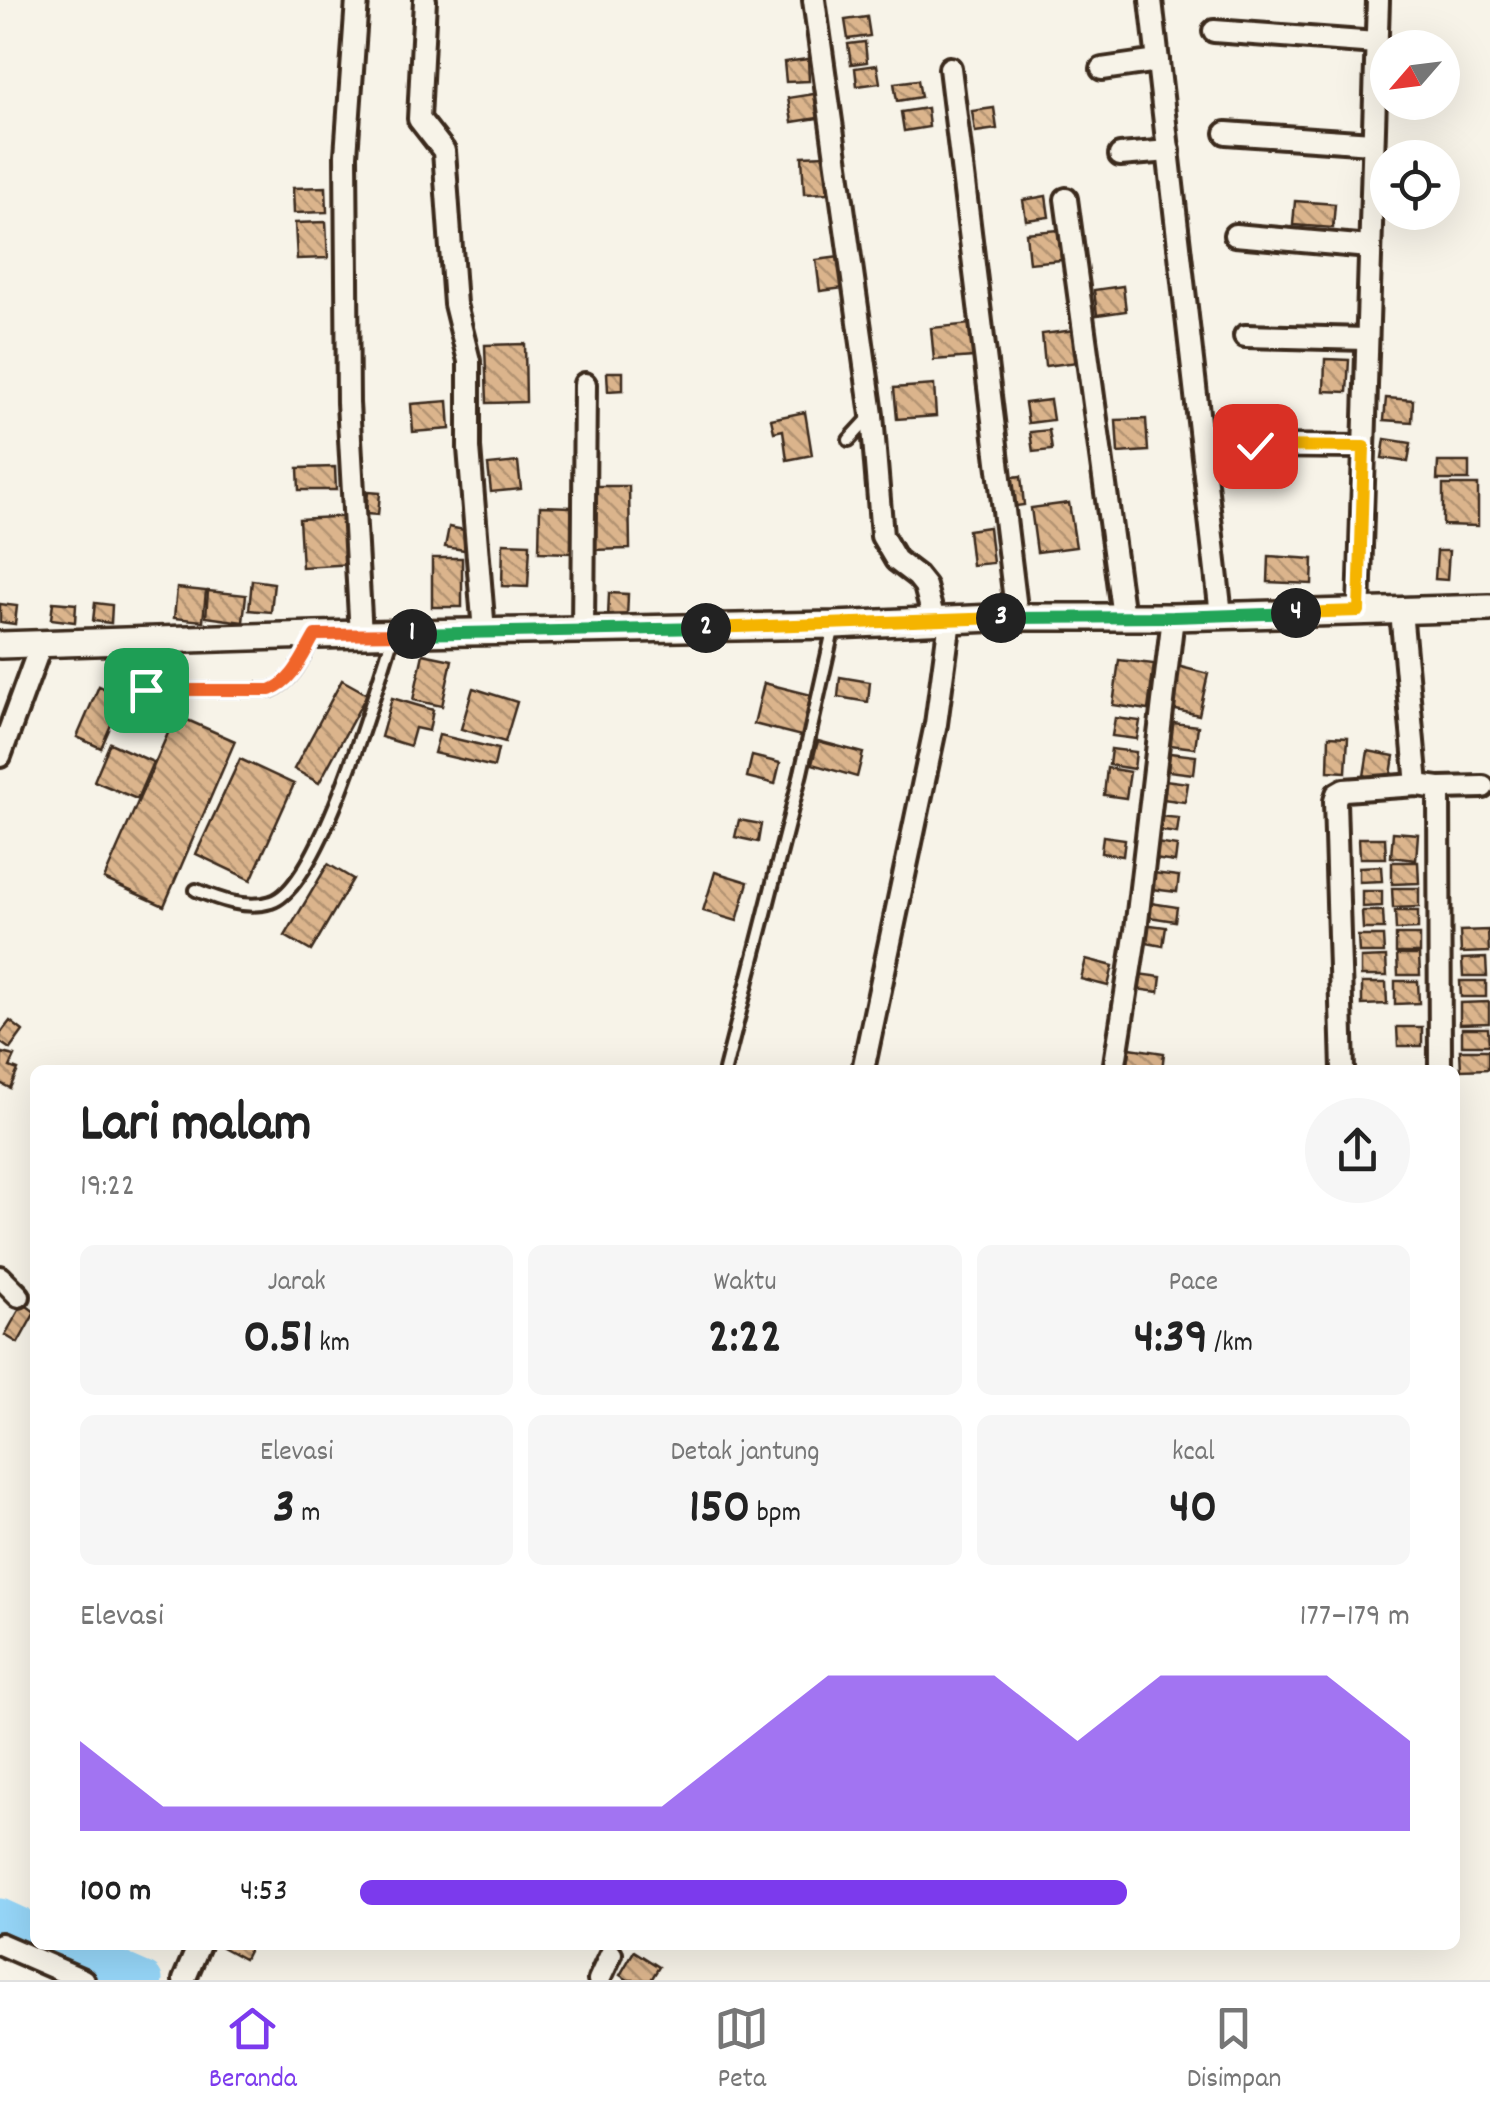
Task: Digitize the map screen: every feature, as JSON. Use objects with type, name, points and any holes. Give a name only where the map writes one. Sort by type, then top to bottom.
[{"type":"street","points":[[357,0],[346,155],[348,404],[362,635]]},
{"type":"street","points":[[424,0],[419,119],[444,151],[455,304],[469,362],[470,448],[484,632]]},
{"type":"street","points":[[814,0],[872,415],[882,536],[896,560],[925,586],[942,620],[936,724],[863,1065]]},
{"type":"street","points":[[1151,0],[1221,616]]},
{"type":"street","points":[[1377,30],[1378,0]]},
{"type":"street","points":[[1214,31],[1370,43]]},
{"type":"street","points":[[1102,69],[1158,61]]},
{"type":"street","points":[[950,68],[1017,617]]},
{"type":"street","points":[[1226,133],[1370,142]]},
{"type":"street","points":[[1120,155],[1168,151]]},
{"type":"street","points":[[1066,198],[1124,617]]},
{"type":"street","points":[[1359,611],[1370,212]]},
{"type":"street","points":[[1235,235],[1369,247]]},
{"type":"street","points":[[1245,336],[1366,339]]},
{"type":"street","points":[[583,631],[585,384]]},
{"type":"street","points":[[1255,446],[1364,447]]},
{"type":"street","points":[[0,644],[1490,608]]},
{"type":"street","points":[[1402,611],[1417,785]]},
{"type":"street","points":[[1115,1065],[1136,930],[1173,617]]},
{"type":"street","points":[[0,756],[41,644]]},
{"type":"street","points":[[1343,1065],[1335,801],[1338,794],[1344,790],[1417,785],[1483,787]]},
{"type":"street","points":[[1440,788],[1440,1065]]},
{"type":"street","points":[[0,1277],[19,1296]]},
{"type":"street","points":[[0,1944],[82,1980]]},
{"type":"street","points":[[187,1973],[198,1950]]},
{"type":"street","points":[[599,1980],[611,1954]]},
{"type":"lane","points":[[849,440],[872,415]]},
{"type":"lane","points":[[726,1065],[802,773],[834,625]]},
{"type":"lane","points":[[119,641],[138,685],[146,690],[270,690],[290,678],[315,635]]},
{"type":"lane","points":[[196,890],[244,904],[272,902],[289,890],[306,868],[339,799],[394,635]]},
{"type":"building","points":[[867,17],[870,36],[848,39],[845,20]]},
{"type":"building","points":[[865,42],[867,62],[851,64],[848,44]]},
{"type":"building","points":[[808,59],[809,81],[786,82],[784,62]]},
{"type":"building","points":[[877,65],[880,83],[857,86],[855,68]]},
{"type":"building","points":[[918,80],[921,97],[897,101],[894,83]]},
{"type":"building","points":[[814,94],[818,118],[792,122],[788,98]]},
{"type":"building","points":[[927,108],[929,127],[904,131],[901,112]]},
{"type":"building","points":[[994,108],[997,129],[975,132],[972,111]]},
{"type":"building","points":[[826,155],[828,193],[804,194],[802,156]]},
{"type":"building","points":[[326,187],[327,212],[294,213],[293,188]]},
{"type":"building","points":[[1046,196],[1049,217],[1026,220],[1023,200]]},
{"type":"building","points":[[1295,201],[1335,204],[1333,228],[1293,225]]},
{"type":"building","points":[[326,222],[328,258],[297,259],[295,223]]},
{"type":"building","points":[[1058,230],[1061,260],[1029,263],[1026,233]]},
{"type":"building","points":[[840,257],[844,288],[820,291],[816,260]]},
{"type":"building","points":[[1123,286],[1126,311],[1097,315],[1094,290]]},
{"type":"building","points":[[970,324],[973,357],[934,360],[931,328]]},
{"type":"building","points":[[1075,330],[1078,362],[1045,366],[1042,334]]},
{"type":"building","points":[[525,344],[526,402],[487,403],[485,345]]},
{"type":"building","points":[[1325,359],[1349,360],[1347,392],[1324,391]]},
{"type":"building","points":[[607,372],[623,372],[623,390],[608,391]]},
{"type":"building","points":[[934,385],[936,416],[897,419],[894,388]]},
{"type":"building","points":[[1386,398],[1413,400],[1412,422],[1384,420]]},
{"type":"building","points":[[1050,400],[1053,420],[1028,423],[1025,403]]},
{"type":"building","points":[[448,401],[450,429],[413,432],[411,404]]},
{"type":"building","points":[[805,412],[812,455],[787,460],[783,430],[774,432],[771,419]]},
{"type":"building","points":[[1146,419],[1148,451],[1118,453],[1116,420]]},
{"type":"building","points":[[1049,430],[1052,450],[1033,452],[1030,432]]},
{"type":"building","points":[[1385,439],[1411,443],[1408,462],[1382,458]]},
{"type":"building","points":[[518,462],[521,489],[491,492],[488,465]]},
{"type":"building","points":[[1438,462],[1469,462],[1469,480],[1437,480]]},
{"type":"building","points":[[335,467],[336,490],[299,490],[298,468]]},
{"type":"building","points":[[1021,476],[1024,505],[1008,507],[1005,478]]},
{"type":"building","points":[[1443,485],[1478,485],[1478,526],[1443,525]]},
{"type":"building","points":[[589,486],[629,486],[630,549],[590,550]]},
{"type":"building","points":[[368,492],[380,493],[378,515],[366,514]]},
{"type":"building","points":[[1069,503],[1076,547],[1037,552],[1031,508]]},
{"type":"building","points":[[540,506],[572,507],[571,553],[539,552]]},
{"type":"building","points":[[351,516],[354,564],[302,567],[299,519]]},
{"type":"building","points":[[449,527],[474,532],[471,551],[445,547]]},
{"type":"building","points":[[989,527],[993,563],[972,565],[968,530]]},
{"type":"building","points":[[503,543],[530,544],[528,587],[502,586]]},
{"type":"building","points":[[1437,551],[1449,551],[1447,580],[1435,579]]},
{"type":"building","points":[[1269,556],[1313,559],[1312,584],[1268,582]]},
{"type":"building","points":[[432,558],[462,558],[462,607],[432,607]]},
{"type":"building","points":[[252,580],[274,583],[271,612],[249,610]]},
{"type":"building","points":[[177,588],[206,591],[203,621],[174,618]]},
{"type":"building","points":[[208,591],[246,595],[243,622],[206,617]]},
{"type":"building","points":[[609,593],[628,594],[627,619],[608,618]]},
{"type":"building","points":[[53,602],[76,604],[75,622],[51,619]]},
{"type":"building","points":[[95,603],[112,605],[111,623],[93,621]]},
{"type":"building","points":[[0,604],[17,606],[15,624],[0,622]]},
{"type":"building","points":[[423,654],[452,660],[442,706],[413,700]]},
{"type":"building","points":[[1119,660],[1154,664],[1148,710],[1113,705]]},
{"type":"building","points":[[1177,666],[1208,674],[1199,715],[1167,708]]},
{"type":"building","points":[[840,677],[870,682],[868,702],[838,697]]},
{"type":"building","points":[[342,680],[367,694],[319,783],[294,769]]},
{"type":"building","points":[[764,683],[815,696],[805,737],[754,724]]},
{"type":"building","points":[[99,686],[123,697],[101,748],[77,737]]},
{"type":"building","points":[[473,688],[517,702],[505,742],[461,729]]},
{"type":"building","points":[[392,698],[433,710],[429,731],[415,728],[410,746],[381,737]]},
{"type":"building","points":[[176,715],[235,741],[164,906],[104,879]]},
{"type":"building","points":[[1115,718],[1140,721],[1137,739],[1112,736]]},
{"type":"building","points":[[1173,723],[1198,726],[1195,748],[1170,745]]},
{"type":"building","points":[[439,735],[498,749],[494,767],[434,753]]},
{"type":"building","points":[[1329,736],[1348,737],[1346,772],[1328,771]]},
{"type":"building","points":[[818,741],[863,753],[857,777],[812,764]]},
{"type":"building","points":[[110,743],[153,762],[137,799],[94,781]]},
{"type":"building","points":[[1111,749],[1136,752],[1134,769],[1109,765]]},
{"type":"building","points":[[1368,751],[1394,756],[1390,781],[1364,776]]},
{"type":"building","points":[[1170,753],[1196,756],[1194,774],[1168,771]]},
{"type":"building","points":[[752,756],[780,763],[775,784],[747,777]]},
{"type":"building","points":[[240,759],[294,784],[251,880],[196,854]]},
{"type":"building","points":[[1107,768],[1130,772],[1126,798],[1104,795]]},
{"type":"building","points":[[1165,780],[1188,783],[1185,802],[1163,799]]},
{"type":"building","points":[[1158,816],[1179,818],[1177,833],[1156,830]]},
{"type":"building","points":[[739,820],[761,824],[758,842],[735,837]]},
{"type":"building","points":[[1393,832],[1418,834],[1416,860],[1391,857]]},
{"type":"building","points":[[1103,836],[1125,839],[1123,856],[1101,853]]},
{"type":"building","points":[[1359,838],[1385,838],[1386,858],[1360,858]]},
{"type":"building","points":[[1156,843],[1177,846],[1175,862],[1154,859]]},
{"type":"building","points":[[1392,862],[1418,862],[1419,883],[1392,884]]},
{"type":"building","points":[[328,864],[353,879],[311,951],[285,936]]},
{"type":"building","points":[[1381,866],[1382,881],[1359,882],[1359,867]]},
{"type":"building","points":[[715,872],[748,882],[737,921],[703,911]]},
{"type":"building","points":[[1153,873],[1179,876],[1177,892],[1151,889]]},
{"type":"building","points":[[1392,888],[1419,888],[1419,907],[1393,908]]},
{"type":"building","points":[[1362,891],[1382,891],[1382,906],[1362,907]]},
{"type":"building","points":[[1151,903],[1177,907],[1175,921],[1149,917]]},
{"type":"building","points":[[1362,911],[1383,911],[1384,929],[1363,929]]},
{"type":"building","points":[[1395,911],[1418,911],[1418,929],[1396,930]]},
{"type":"building","points":[[1143,924],[1166,927],[1163,946],[1141,942]]},
{"type":"building","points":[[1488,930],[1489,952],[1461,953],[1460,931]]},
{"type":"building","points":[[1396,935],[1420,935],[1420,953],[1396,953]]},
{"type":"building","points":[[1358,936],[1383,936],[1384,953],[1359,953]]},
{"type":"building","points":[[1397,955],[1419,955],[1420,975],[1398,975]]},
{"type":"building","points":[[1386,957],[1387,976],[1361,976],[1361,958]]},
{"type":"building","points":[[1486,958],[1487,976],[1463,976],[1462,959]]},
{"type":"building","points":[[1086,959],[1113,966],[1108,986],[1081,979]]},
{"type":"building","points":[[1138,974],[1161,977],[1159,992],[1136,989]]},
{"type":"building","points":[[1395,981],[1418,981],[1419,1003],[1395,1004]]},
{"type":"building","points":[[1460,981],[1486,981],[1486,997],[1461,997]]},
{"type":"building","points":[[1362,983],[1386,983],[1387,1004],[1362,1005]]},
{"type":"building","points":[[1489,1002],[1489,1023],[1460,1024],[1460,1003]]},
{"type":"building","points":[[10,1021],[23,1031],[10,1049],[0,1042],[0,1034]]},
{"type":"building","points":[[1397,1027],[1422,1027],[1422,1046],[1398,1046]]},
{"type":"building","points":[[1462,1028],[1488,1028],[1489,1045],[1462,1045]]},
{"type":"building","points":[[1130,1048],[1164,1053],[1163,1065],[1128,1065]]},
{"type":"building","points":[[1460,1050],[1488,1050],[1488,1069],[1461,1070]]},
{"type":"building","points":[[2,1053],[15,1056],[10,1067],[18,1070],[10,1088],[0,1083]]},
{"type":"building","points":[[23,1303],[30,1308],[30,1321],[18,1343],[5,1335]]},
{"type":"building","points":[[227,1950],[248,1950],[244,1959]]},
{"type":"building","points":[[634,1951],[659,1967],[651,1980],[628,1980],[620,1975]]},
{"type":"waterway","points":[[0,1916],[30,1930]]},
{"type":"waterway","points":[[76,1950],[145,1980]]},
{"type":"route","points":[[146,690],[270,690],[290,678],[315,635],[1359,611],[1364,447],[1255,446]]}]
